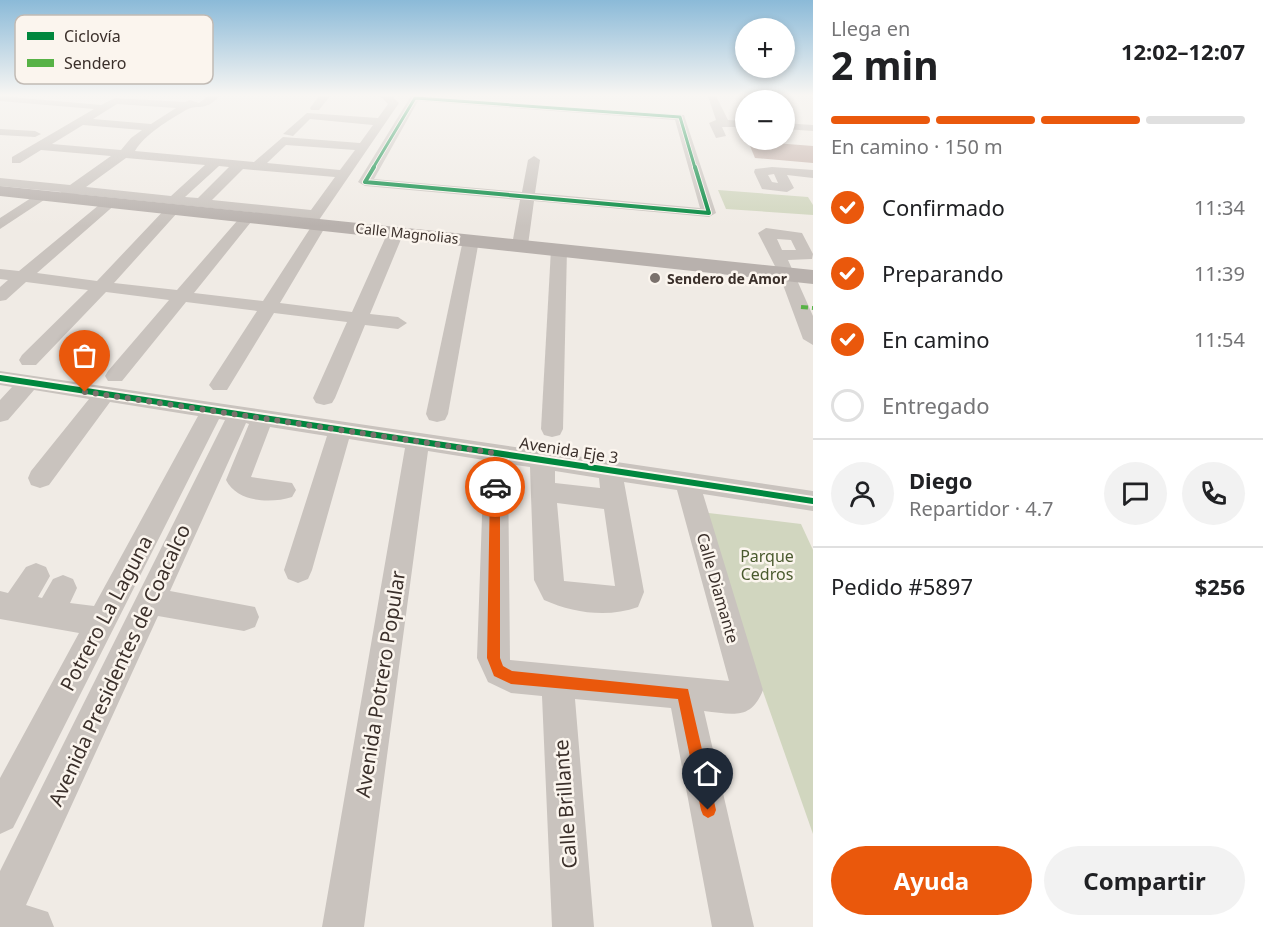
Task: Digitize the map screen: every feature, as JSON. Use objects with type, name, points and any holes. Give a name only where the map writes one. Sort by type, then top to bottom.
[{"type":"main road","name":"Calle Magnolias","points":[[0,191],[59,194],[110,203],[173,205],[248,217],[315,221],[396,232],[813,277]]},
{"type":"street","points":[[23,139],[124,154],[345,174]]},
{"type":"street","points":[[16,160],[32,142],[37,139]]},
{"type":"street","points":[[0,225],[59,194],[124,154],[137,139]]},
{"type":"street","points":[[283,490],[247,488],[238,480],[233,407],[268,308],[315,221],[369,139]]},
{"type":"street","points":[[389,139],[364,180],[369,183],[708,213],[690,139]]},
{"type":"street","points":[[257,166],[285,140],[363,147]]},
{"type":"street","points":[[0,144],[32,142]]},
{"type":"street","points":[[520,245],[534,160]]},
{"type":"street","points":[[29,360],[102,286],[173,205],[216,162]]},
{"type":"street","points":[[751,162],[813,168]]},
{"type":"street","points":[[201,203],[240,164]]},
{"type":"street","points":[[779,172],[813,174]]},
{"type":"street","points":[[0,182],[59,194],[173,205],[201,203],[315,221]]},
{"type":"street","points":[[0,296],[110,203]]},
{"type":"street","points":[[40,478],[110,385],[248,217]]},
{"type":"street","points":[[324,398],[396,232]]},
{"type":"street","points":[[776,254],[806,256],[797,236],[767,232],[776,254],[807,307],[812,336]]},
{"type":"street","points":[[437,414],[471,240]]},
{"type":"street","points":[[552,429],[559,249]]},
{"type":"street","points":[[0,274],[398,323]]},
{"type":"street","name":"Avenida Eje 3","points":[[0,378],[28,383],[110,385],[233,407],[340,430],[687,482],[810,507]]},
{"type":"street","points":[[0,414],[28,383]]},
{"type":"street","name":"Avenida Presidentes de Coacalco","points":[[0,918],[150,601],[233,407]]},
{"type":"street","name":"Potrero La Laguna","points":[[0,815],[101,622],[233,407]]},
{"type":"street","points":[[298,570],[340,430]]},
{"type":"street","name":"Avenida Potrero Popular","points":[[343,927],[418,441]]},
{"type":"street","points":[[495,453],[494,658],[499,671],[511,677],[684,693],[733,927]]},
{"type":"street","points":[[542,460],[548,580],[554,591],[565,596],[618,600],[628,597],[630,592],[610,470]]},
{"type":"street","name":"Calle Diamante","points":[[684,693],[733,699],[744,695],[746,683],[687,482]]},
{"type":"street","points":[[543,491],[615,500]]},
{"type":"street","points":[[8,606],[36,576]]},
{"type":"street","points":[[8,606],[56,600],[101,622]]},
{"type":"street","points":[[150,601],[244,617]]},
{"type":"street","name":"Calle Brillante","points":[[557,681],[573,927]]},
{"type":"street","points":[[0,918],[33,927]]},
{"type":"green space","points":[[718,190],[808,197],[813,205],[813,215],[726,209]]},
{"type":"green space","name":"Parque Cedros","points":[[700,512],[801,524],[813,550],[813,834]]},
{"type":"building","points":[[795,145],[813,146],[813,163],[755,158],[752,150],[795,150]]},
{"type":"marked path","points":[[801,307],[813,308]]},
{"type":"cycle path","points":[[390,139],[365,182],[709,213],[687,139]]},
{"type":"cycle path","points":[[0,378],[813,501]]},
{"type":"way so far","points":[[85,392],[495,453],[495,487]]},
{"type":"place","name":"Sendero de Amor","points":[[655,278]]},
{"type":"route","points":[[495,487],[495,665],[499,671],[511,677],[684,693],[708,810]]}]
